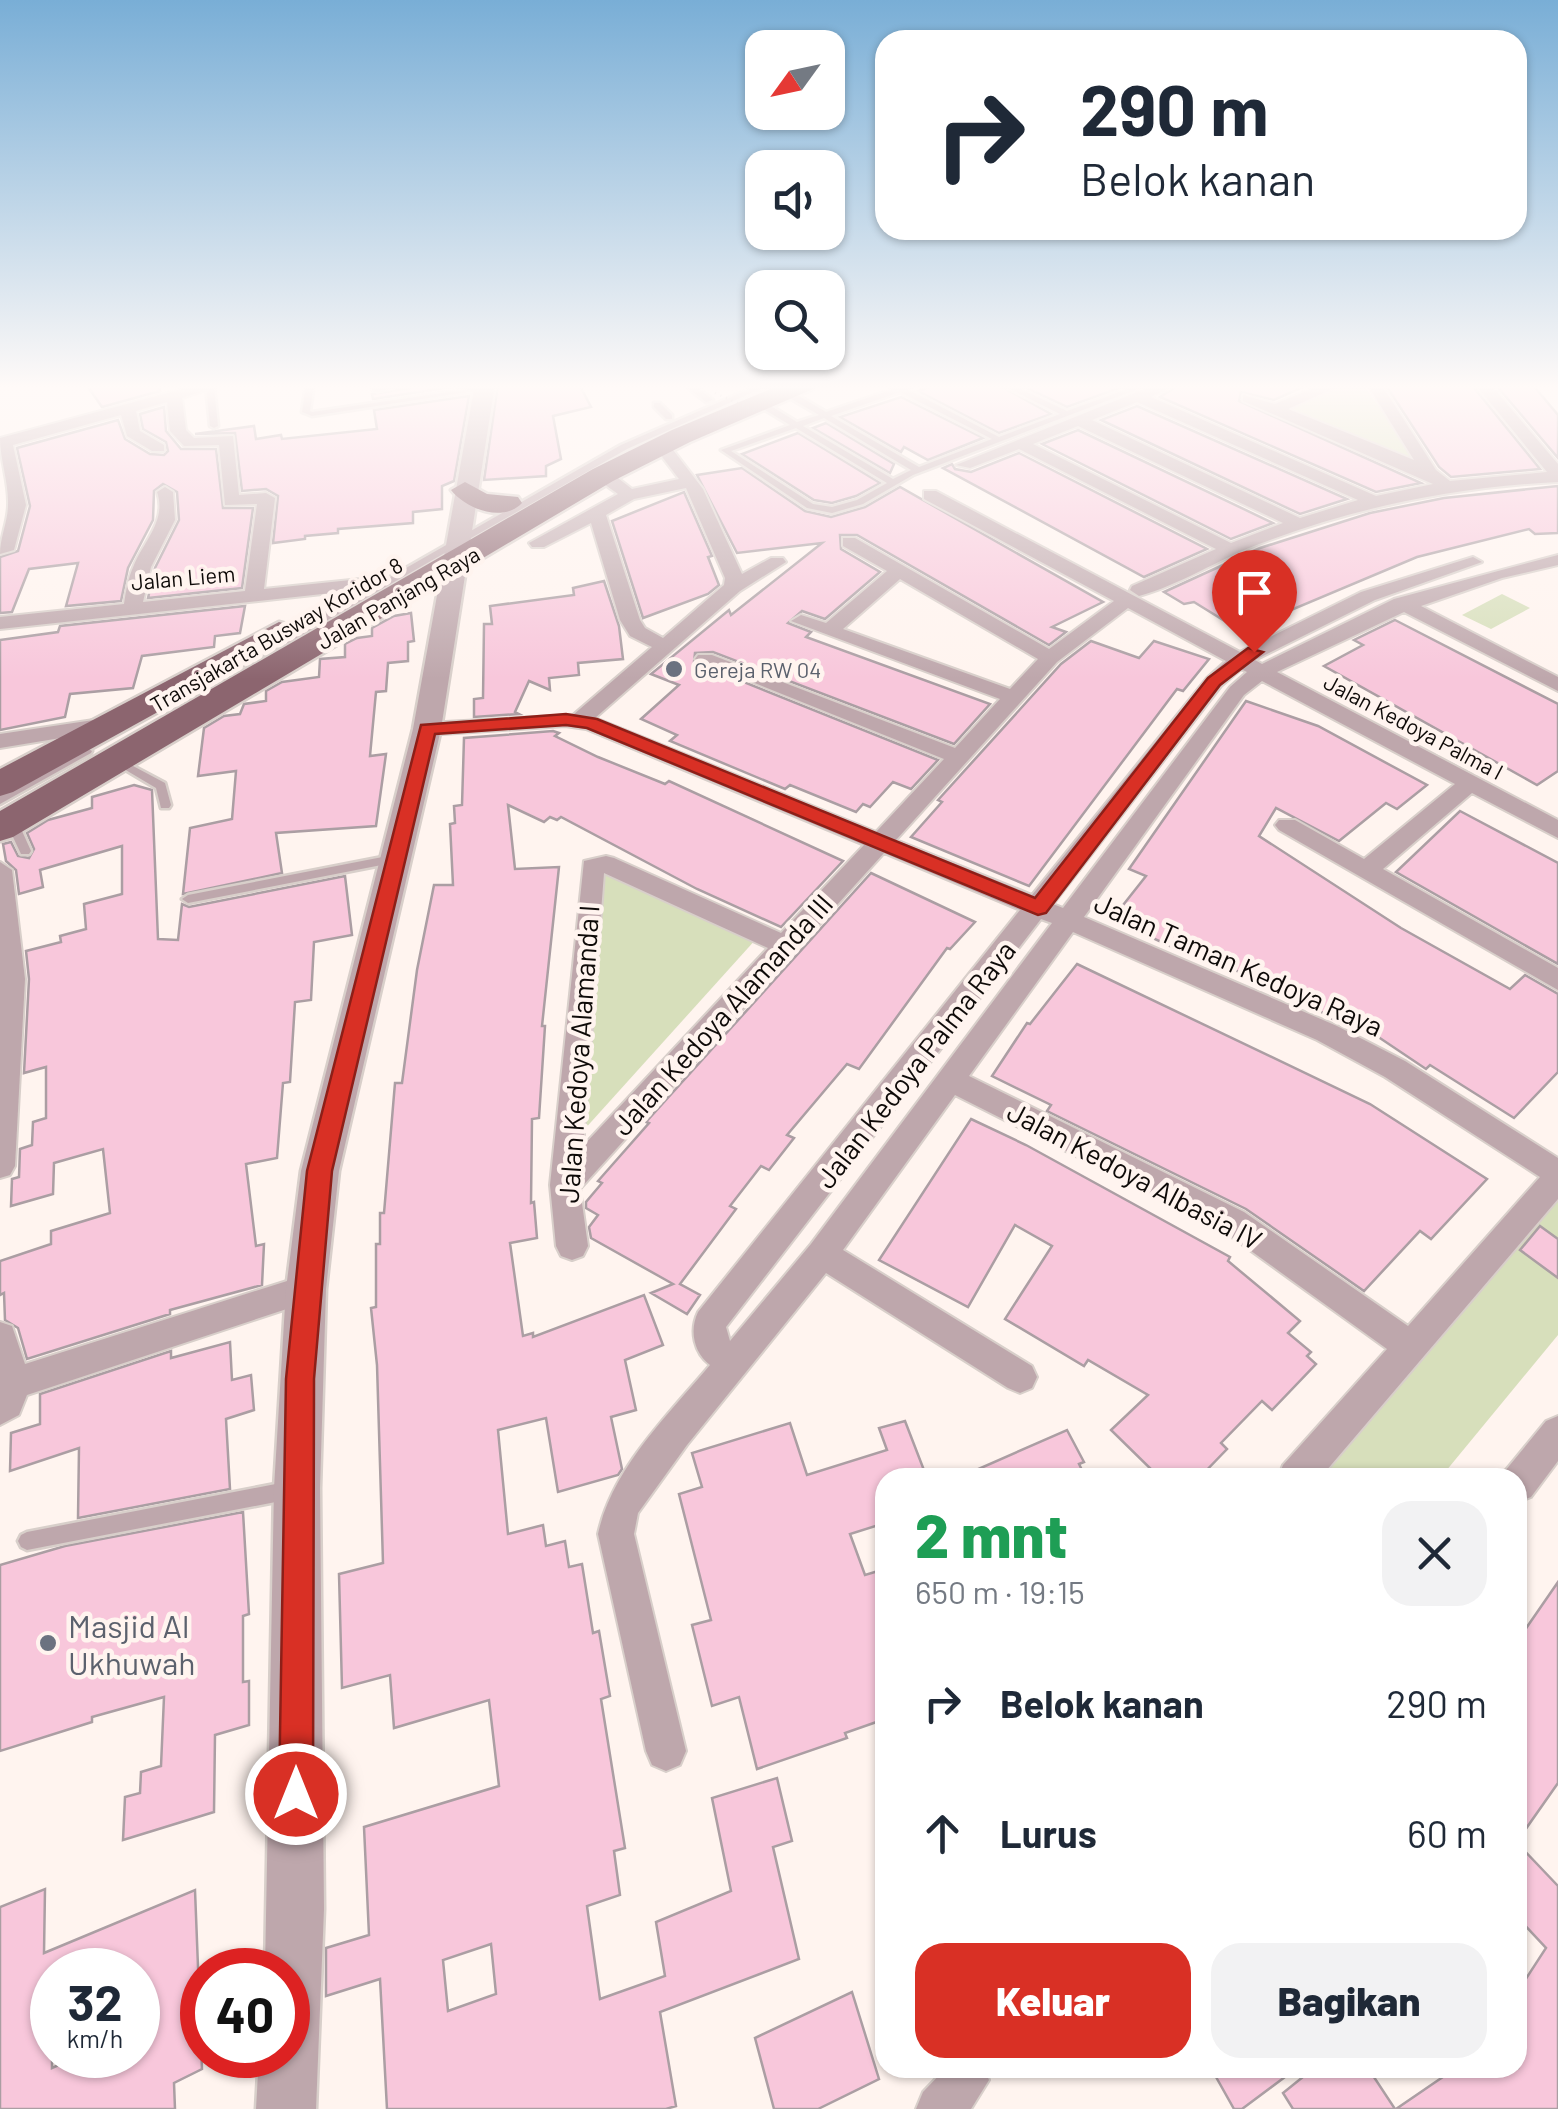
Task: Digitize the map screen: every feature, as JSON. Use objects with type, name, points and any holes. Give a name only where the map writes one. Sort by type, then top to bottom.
[{"type":"main road","name":"Jalan Panjang Raya","points":[[519,525],[561,482]]},
{"type":"main road","name":"Jalan Panjang Raya","points":[[0,784],[107,724],[377,594],[455,565],[592,482]]},
{"type":"main road","points":[[377,594],[420,600],[455,565],[519,525],[465,490]]},
{"type":"main road","name":"Jalan Panjang Raya","points":[[8,837],[377,594]]},
{"type":"street","points":[[230,482],[231,501],[266,498],[254,596]]},
{"type":"street","points":[[286,2109],[296,1909],[296,1488],[306,1289],[320,1171],[427,729],[466,482]]},
{"type":"street","points":[[612,482],[629,495]]},
{"type":"street","points":[[519,525],[597,513],[629,495],[689,482]]},
{"type":"street","points":[[691,482],[734,578],[734,587]]},
{"type":"street","points":[[1097,482],[1232,550]]},
{"type":"street","points":[[1211,482],[1299,524]]},
{"type":"street","points":[[1334,482],[1371,500]]},
{"type":"street","name":"Jalan Kedoya Alamanda III","points":[[565,1186],[1050,658],[1132,596],[1232,550],[1423,482]]},
{"type":"street","name":"Jalan Kedoya Palma I","points":[[949,488],[1033,542]]},
{"type":"street","points":[[133,606],[142,567],[166,519],[170,502],[165,492]]},
{"type":"street","name":"Jalan Kedoya Palma I","points":[[930,494],[1033,542],[1257,662],[1556,812]]},
{"type":"street","points":[[6,550],[8,504]]},
{"type":"street","points":[[597,513],[630,620],[637,632],[664,646]]},
{"type":"street","points":[[849,542],[1050,658]]},
{"type":"street","name":"Jalan Kedoya Palma Raya","points":[[666,1751],[616,1534],[622,1506],[675,1432],[822,1254],[1257,662],[1368,596],[1432,572],[1558,546]]},
{"type":"street","name":"Jalan Kedoya Palma Raya","points":[[731,1362],[712,1347],[709,1324],[1214,682],[1401,603],[1558,560]]},
{"type":"street","points":[[427,729],[590,724],[664,646],[734,587],[777,562]]},
{"type":"street","points":[[830,630],[898,570]]},
{"type":"street","name":"Jalan Liem","points":[[0,622],[254,596],[377,594]]},
{"type":"street","points":[[1401,603],[1558,685]]},
{"type":"street","points":[[801,620],[1014,696]]},
{"type":"street","points":[[706,659],[958,757]]},
{"type":"street","name":"Jalan Kedoya Palma I","points":[[1257,662],[1469,784],[1556,812]]},
{"type":"street","points":[[0,741],[107,724]]},
{"type":"street","name":"Jalan Taman Kedoya Raya","points":[[590,724],[1068,920],[1361,1051],[1558,1176]]},
{"type":"street","points":[[1366,870],[1469,784]]},
{"type":"street","points":[[1286,825],[1558,980]]},
{"type":"street","name":"Jalan Kedoya Alamanda I","points":[[572,1246],[565,1186],[591,870],[596,864],[606,864],[784,946]]},
{"type":"street","points":[[0,870],[9,929],[10,1061],[0,1166]]},
{"type":"street","name":"Jalan Kedoya Albasia IV","points":[[952,1080],[1233,1221],[1410,1347]]},
{"type":"street","points":[[1305,1468],[1558,1176]]},
{"type":"street","points":[[822,1254],[1020,1377]]},
{"type":"street","points":[[0,1337],[8,1396],[306,1289]]},
{"type":"street","points":[[1527,1473],[1558,1433]]},
{"type":"lane","name":"Transjakarta Busway Koridor 8","points":[[0,800],[455,565],[573,482]]},
{"type":"lane","name":"Transjakarta Busway Koridor 8","points":[[0,817],[455,565],[579,482]]},
{"type":"lane","points":[[774,482],[810,506],[824,510],[860,502],[893,483]]},
{"type":"lane","points":[[118,761],[162,786],[165,805]]},
{"type":"lane","points":[[188,899],[398,858]]},
{"type":"lane","points":[[27,1541],[296,1488]]},
{"type":"green space","points":[[1502,594],[1530,608],[1491,629],[1462,615]]},
{"type":"green space","points":[[591,862],[757,938],[564,1152]]},
{"type":"green space","points":[[1558,1190],[1558,1335],[1448,1468],[1292,1468]]},
{"type":"building","points":[[25,482],[220,482],[223,508],[253,508],[242,588],[148,598],[155,568],[179,520],[177,492],[163,484],[154,491],[153,520],[128,568],[121,601],[66,606],[78,563],[29,569],[12,612],[0,613],[0,557],[18,551],[30,506]]},
{"type":"building","points":[[241,482],[451,482],[442,486],[442,509],[413,512],[413,523],[338,529],[338,533],[273,543],[278,496],[266,489],[242,491]]},
{"type":"building","points":[[701,482],[763,482],[805,511],[831,517],[865,507],[900,487],[1103,602],[1052,627],[1066,632],[1049,645],[857,535],[840,535],[841,549],[880,572],[825,619],[802,611],[788,623],[811,632],[806,637],[990,704],[954,744],[713,652],[695,653],[694,662],[938,760],[911,789],[893,782],[870,807],[863,804],[856,812],[790,785],[785,789],[670,741],[677,735],[641,719],[679,685],[651,674],[729,610],[731,615],[822,543],[737,553]]},
{"type":"building","points":[[786,482],[880,483],[832,503],[814,500]]},
{"type":"building","points":[[970,482],[1077,482],[1207,549],[1144,577]]},
{"type":"building","points":[[1118,482],[1188,482],[1273,523],[1231,539]]},
{"type":"building","points":[[1233,482],[1310,482],[1347,499],[1300,514]]},
{"type":"building","points":[[1354,482],[1421,483],[1376,492]]},
{"type":"building","points":[[1558,486],[1558,533],[1535,534],[1529,529],[1417,557],[1241,631],[1194,602],[1184,604],[1164,592],[1260,548],[1370,513],[1444,498]]},
{"type":"building","points":[[684,492],[712,556],[708,557],[719,585],[708,594],[643,618],[612,521]]},
{"type":"building","points":[[604,581],[619,626],[623,659],[578,663],[579,675],[549,678],[550,690],[529,681],[515,712],[519,714],[474,717],[474,699],[483,698],[484,624],[492,624],[490,606],[574,595],[573,588]]},
{"type":"building","points":[[245,606],[240,633],[215,636],[214,647],[142,656],[133,688],[70,694],[65,717],[0,730],[0,640],[58,632],[60,626]]},
{"type":"building","points":[[411,613],[414,641],[408,642],[408,661],[388,663],[386,691],[376,692],[370,756],[386,754],[376,826],[276,833],[282,873],[183,894],[190,828],[232,819],[236,771],[198,776],[204,728],[224,716],[240,714],[244,704],[266,701],[266,691],[282,682],[319,677],[320,659],[345,657],[345,644],[372,636],[372,628],[394,616]]},
{"type":"building","points":[[1395,620],[1558,704],[1558,771],[1537,785],[1324,666],[1363,645],[1354,640]]},
{"type":"building","points":[[1091,641],[1139,658],[1154,641],[1209,659],[1183,691],[1177,689],[1029,886],[911,837],[942,802],[938,800],[1061,664]]},
{"type":"building","points":[[1246,701],[1318,726],[1427,785],[1397,809],[1386,803],[1339,841],[1276,808],[1259,836],[1401,928],[1510,989],[1525,975],[1558,994],[1558,1072],[1514,1118],[1430,1065],[1426,1069],[1347,1016],[1339,1023],[1277,984],[1272,990],[1180,940],[1174,948],[1112,919],[1146,876],[1129,869]]},
{"type":"building","points":[[553,731],[559,733],[555,736],[598,757],[665,784],[669,781],[843,861],[781,927],[697,889],[561,817],[550,817],[544,822],[508,805],[515,869],[559,867],[542,1026],[539,1118],[532,1119],[531,1203],[534,1202],[537,1238],[510,1243],[523,1336],[533,1333],[533,1337],[644,1295],[663,1345],[625,1360],[636,1410],[611,1417],[622,1469],[618,1475],[558,1492],[546,1418],[498,1430],[508,1534],[543,1525],[546,1546],[565,1541],[569,1567],[582,1564],[593,1633],[599,1631],[610,1696],[601,1699],[625,1848],[614,1851],[620,1895],[587,1906],[600,1999],[665,1976],[656,1922],[731,1891],[712,1798],[777,1778],[792,1841],[773,1847],[799,1959],[660,2012],[676,2106],[666,2109],[387,2109],[380,1979],[326,1996],[326,1948],[369,1935],[364,1827],[499,1786],[489,1700],[394,1728],[390,1675],[342,1688],[339,1574],[383,1563],[377,1365],[371,1308],[376,1307],[376,1244],[380,1244],[380,1213],[384,1213],[395,1083],[402,1083],[417,970],[434,885],[453,885],[450,824],[455,823],[454,806],[462,805],[464,738]],"holes":[[[491,1944],[496,1994],[448,2011],[443,1960]]]},
{"type":"building","points":[[134,785],[152,790],[158,939],[178,940],[182,904],[189,907],[345,876],[352,935],[314,942],[311,1000],[295,1002],[290,1082],[283,1083],[277,1158],[246,1164],[256,1246],[264,1244],[262,1285],[170,1310],[170,1314],[27,1359],[18,1328],[5,1320],[0,1261],[51,1244],[51,1231],[110,1213],[103,1149],[54,1163],[53,1194],[11,1206],[12,1179],[19,1177],[20,1149],[32,1145],[33,1122],[46,1118],[46,1067],[24,1073],[29,979],[26,951],[61,942],[60,936],[86,929],[84,904],[122,894],[122,846],[40,870],[43,887],[19,894],[16,870],[6,861],[3,844],[11,842],[18,856],[29,858],[34,849],[27,833],[48,820],[92,808],[92,797]]},
{"type":"building","points":[[1460,811],[1558,863],[1558,964],[1396,872]]},
{"type":"building","points":[[871,873],[975,922],[947,948],[859,1069],[847,1064],[787,1135],[794,1138],[769,1170],[761,1166],[730,1206],[736,1209],[680,1284],[700,1295],[687,1314],[651,1293],[673,1284],[591,1238],[589,1227],[598,1215],[586,1208],[586,1202],[602,1183],[598,1181],[649,1123],[646,1122]]},
{"type":"building","points":[[1077,964],[1370,1104],[1487,1179],[1431,1239],[1420,1231],[1364,1291],[1246,1209],[1047,1111],[1051,1105],[992,1076],[1027,1023]]},
{"type":"building","points":[[971,1119],[1230,1257],[1228,1261],[1300,1321],[1288,1333],[1311,1352],[1307,1356],[1316,1364],[1272,1410],[1262,1401],[1221,1443],[1227,1449],[1209,1468],[1150,1468],[1111,1430],[1148,1395],[1088,1360],[1084,1366],[1005,1319],[1052,1246],[1015,1225],[968,1307],[879,1260]]},
{"type":"building","points":[[1540,1226],[1558,1239],[1558,1278],[1520,1250]]},
{"type":"building","points":[[230,1342],[232,1380],[251,1375],[254,1410],[226,1419],[230,1489],[78,1518],[79,1448],[10,1471],[11,1433],[40,1424],[40,1394],[171,1351],[171,1358]]},
{"type":"building","points":[[905,1421],[923,1468],[875,1468],[875,1526],[850,1534],[865,1575],[875,1572],[875,1722],[845,1733],[847,1738],[757,1769],[739,1697],[712,1706],[692,1625],[711,1620],[679,1494],[702,1487],[692,1453],[790,1423],[807,1475],[887,1450],[879,1428]]},
{"type":"building","points":[[1067,1430],[1084,1462],[1079,1464],[1081,1468],[981,1468]]},
{"type":"building","points":[[243,1512],[249,1614],[243,1616],[243,1682],[249,1681],[249,1725],[215,1735],[214,1812],[123,1840],[125,1797],[140,1793],[141,1772],[161,1766],[164,1697],[92,1717],[92,1722],[0,1751],[0,1565],[65,1546]]},
{"type":"building","points":[[1558,1582],[1558,1783],[1527,1827],[1527,1627]]},
{"type":"building","points":[[1527,1853],[1558,1886],[1558,2109],[1396,2109],[1441,2078],[1527,2078],[1527,1977],[1546,1948],[1527,1928]]},
{"type":"building","points":[[45,1889],[44,1948],[30,1948],[30,2078],[160,2078],[160,1948],[56,1948],[195,1890],[197,1948],[180,1948],[180,2078],[184,2078],[174,2083],[175,2109],[0,2109],[0,1907]]},
{"type":"building","points":[[852,1992],[875,2066],[875,2078],[879,2079],[818,2109],[774,2109],[755,2038]]},
{"type":"building","points":[[1217,2078],[1284,2078],[1242,2109],[1234,2109]]},
{"type":"building","points":[[1302,2078],[1375,2078],[1395,2109],[1293,2109],[1283,2093]]},
{"type":"place","name":"Gereja RW 04","points":[[674,669]]},
{"type":"place","name":"Masjid Al Ukhuwah","points":[[48,1643]]},
{"type":"route","points":[[296,1794],[300,1379],[320,1171],[427,729],[580,720],[1038,908],[1224,670],[1254,652]]}]
